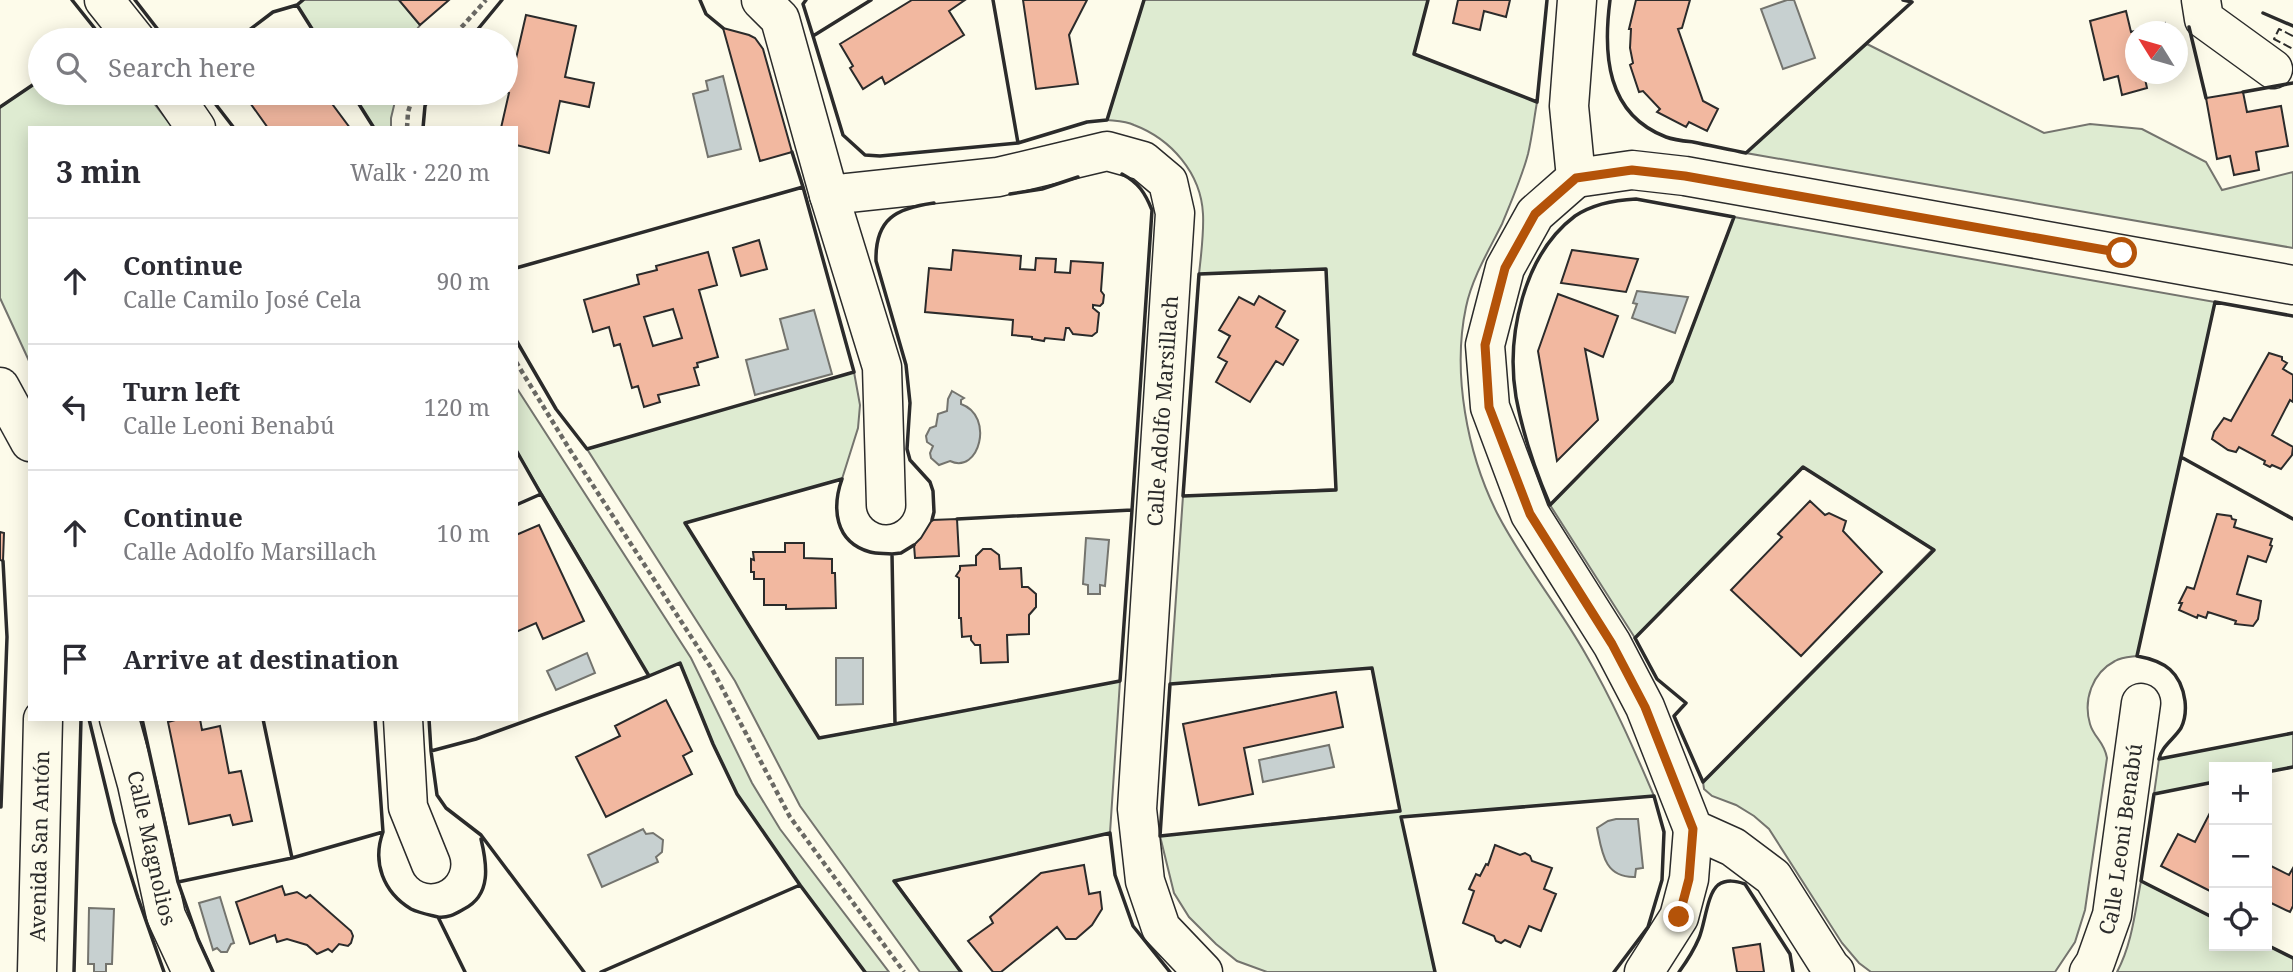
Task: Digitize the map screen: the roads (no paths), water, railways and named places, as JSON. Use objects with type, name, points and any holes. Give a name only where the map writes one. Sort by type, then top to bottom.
[{"type":"street","points":[[104,0],[126,28]]},
{"type":"street","points":[[761,0],[780,19],[829,195],[882,367],[886,505]]},
{"type":"street","points":[[1576,178],[1569,106],[1577,0]]},
{"type":"street","points":[[2201,0],[2204,19],[2273,69]]},
{"type":"street","points":[[180,105],[195,126]]},
{"type":"street","name":"Calle Adolfo Marsillach","points":[[829,195],[998,177],[1107,151],[1143,161],[1168,183],[1175,214],[1137,809],[1145,881],[1161,928],[1203,972]]},
{"type":"street","points":[[1644,972],[1679,917],[1689,879],[1693,829],[1645,707],[1612,644],[1530,514],[1489,407],[1485,345],[1505,268],[1535,214],[1576,178],[1632,170],[1685,176],[2293,285]]},
{"type":"street","points":[[0,387],[28,438]]},
{"type":"street","name":"Calle Leoni Benabú","points":[[2089,972],[2095,963],[2112,915],[2141,703]]},
{"type":"street","name":"Avenida San Antón","points":[[37,972],[43,721]]},
{"type":"street","name":"Calle Magnolios","points":[[120,721],[137,784],[166,916],[192,972]]},
{"type":"street","points":[[403,721],[408,807],[431,864]]},
{"type":"street","points":[[1693,829],[1733,846],[1773,877],[1835,972]]}]
